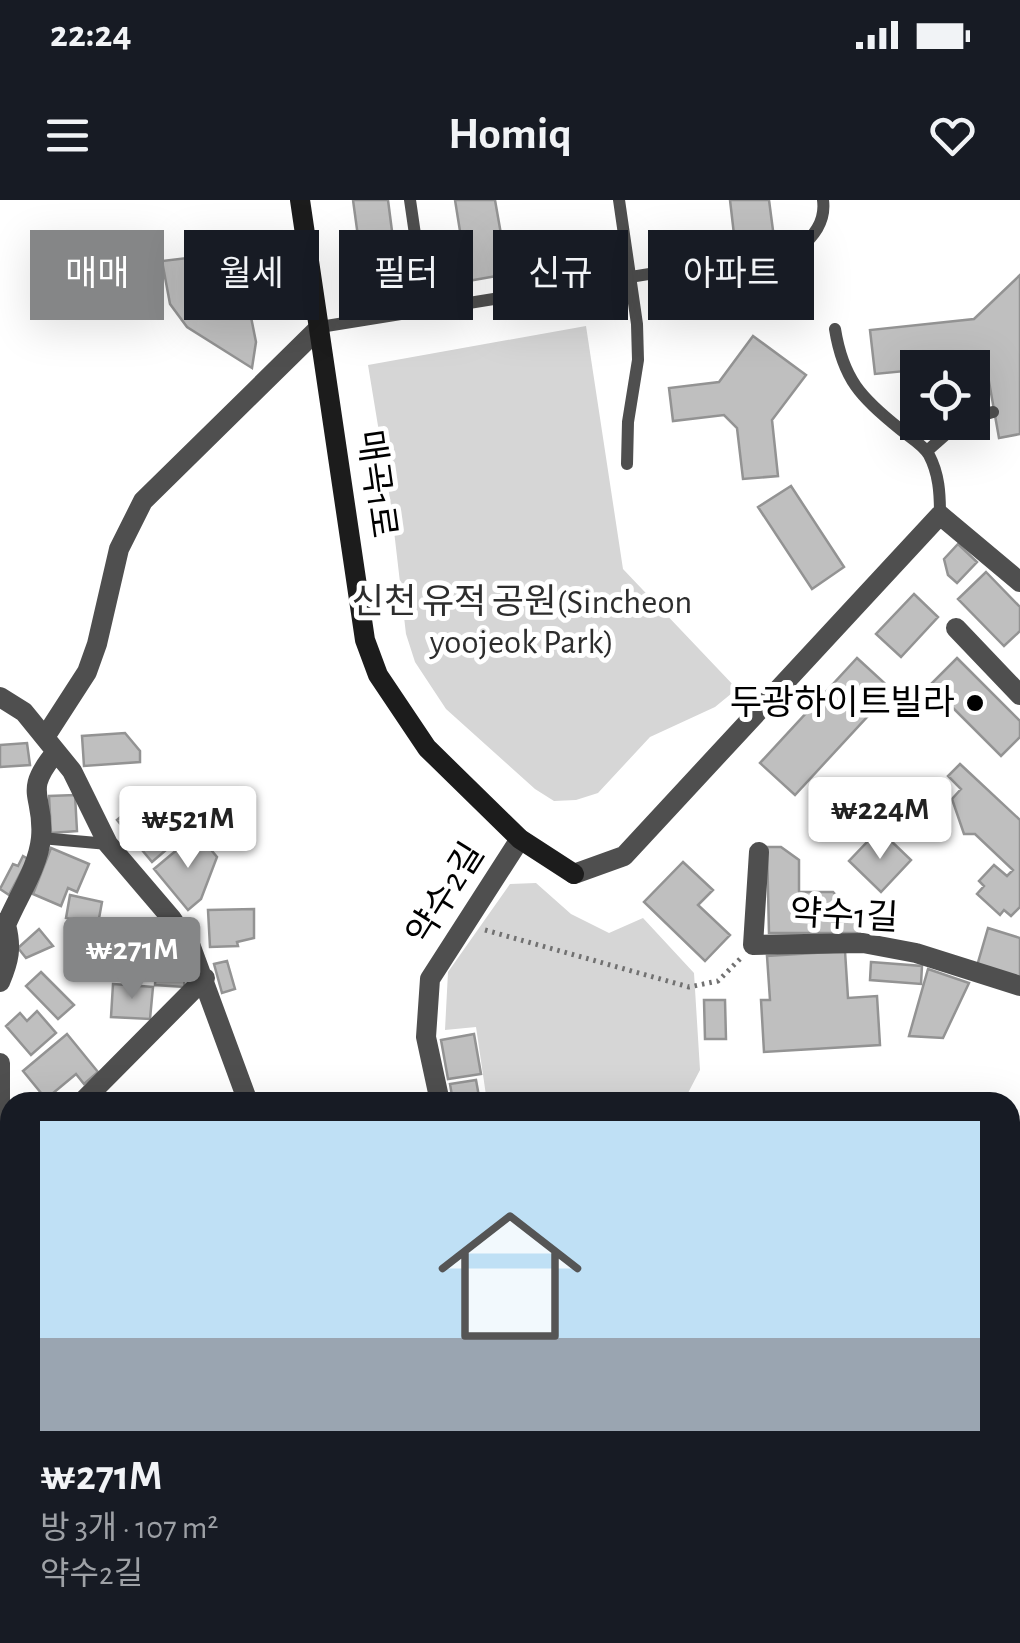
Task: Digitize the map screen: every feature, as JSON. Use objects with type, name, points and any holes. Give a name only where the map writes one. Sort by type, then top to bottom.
[{"type":"street","name":"매곡1로","points":[[300,200],[365,640],[378,674],[428,748],[520,839],[574,874],[624,856],[940,515]]},
{"type":"street","points":[[0,982],[10,958],[3,924],[41,838],[35,786],[97,644],[119,550],[143,501],[320,327]]},
{"type":"street","points":[[940,515],[1020,582]]},
{"type":"street","points":[[956,628],[1020,695]]},
{"type":"street","points":[[0,697],[24,712],[51,744],[72,772],[108,844],[191,947],[244,1092]]},
{"type":"street","name":"약수2길","points":[[438,1092],[426,1036],[430,979],[520,839]]},
{"type":"street","name":"약수1길","points":[[759,852],[753,945],[862,943],[916,953],[1020,986]]},
{"type":"street","points":[[92,1092],[205,978]]},
{"type":"street","points":[[0,1063],[0,1104]]},
{"type":"lane","points":[[410,200],[414,230]]},
{"type":"lane","points":[[619,200],[638,360],[628,422],[628,464]]},
{"type":"lane","points":[[473,303],[798,250],[814,236],[824,210],[823,200]]},
{"type":"lane","points":[[320,327],[364,320]]},
{"type":"lane","points":[[835,329],[851,383],[875,409],[927,451],[940,482],[940,515]]},
{"type":"lane","points":[[927,451],[940,440]]},
{"type":"lane","points":[[41,838],[108,844]]},
{"type":"path","points":[[464,924],[689,987],[718,981],[753,945]]},
{"type":"green space","name":"신천 유적 공원(Sincheon yoojeok Park)","points":[[586,326],[623,569],[737,689],[715,707],[650,737],[598,793],[554,801],[535,789],[446,709],[415,662],[406,634],[391,505],[368,365]]},
{"type":"green space","points":[[536,883],[571,914],[609,933],[643,918],[694,973],[700,1070],[689,1092],[486,1092],[476,1027],[445,1030],[448,972],[510,884]]},
{"type":"building","points":[[353,200],[388,200],[392,230],[357,230]]},
{"type":"building","points":[[455,200],[495,200],[500,230],[493,230],[493,277],[473,280],[473,230],[460,230]]},
{"type":"building","points":[[730,200],[769,200],[773,230],[733,230]]},
{"type":"building","points":[[184,258],[184,320],[252,320],[256,342],[252,368],[187,327],[170,304],[164,261]]},
{"type":"building","points":[[1020,275],[1020,434],[999,438],[990,387],[990,350],[900,350],[900,372],[875,374],[870,330],[974,319]]},
{"type":"building","points":[[753,336],[806,375],[772,420],[778,476],[743,479],[737,428],[724,415],[673,421],[669,388],[719,382]]},
{"type":"building","points":[[791,486],[844,567],[812,589],[758,507]]},
{"type":"building","points":[[958,544],[977,562],[957,583],[948,575],[944,559]]},
{"type":"building","points":[[986,572],[1020,607],[1020,631],[1004,646],[958,599]]},
{"type":"building","points":[[914,594],[938,617],[901,657],[876,634]]},
{"type":"building","points":[[857,658],[892,690],[795,795],[760,763]]},
{"type":"building","name":"두광하이트빌라","points":[[957,658],[1020,721],[1020,737],[1001,756],[930,685]]},
{"type":"building","points":[[125,733],[140,751],[140,762],[84,766],[82,736]]},
{"type":"building","points":[[27,743],[30,765],[0,767],[0,745]]},
{"type":"building","points":[[960,764],[1020,820],[1020,907],[1011,916],[1004,910],[1000,915],[977,894],[984,886],[979,881],[994,865],[1007,876],[1013,870],[975,834],[964,834],[952,799],[961,789],[948,776]]},
{"type":"building","points":[[153,790],[188,831],[152,862],[117,820]]},
{"type":"building","points":[[75,795],[77,831],[51,833],[49,796]]},
{"type":"building","points":[[197,833],[217,857],[201,899],[188,910],[154,869]]},
{"type":"building","points":[[889,839],[911,860],[881,892],[849,861],[869,840]]},
{"type":"building","points":[[767,847],[781,847],[799,860],[799,892],[833,892],[860,921],[860,933],[769,933]]},
{"type":"building","points":[[51,848],[89,864],[77,892],[68,888],[61,906],[33,894]]},
{"type":"building","points":[[23,856],[28,859],[9,895],[0,889],[13,864],[18,866]]},
{"type":"building","points":[[683,862],[713,890],[698,905],[730,935],[705,961],[644,902]]},
{"type":"building","points":[[70,895],[102,902],[98,924],[66,918]]},
{"type":"building","points":[[254,909],[254,938],[237,942],[238,946],[210,947],[208,910]]},
{"type":"building","points":[[988,928],[1020,938],[1020,980],[977,966]]},
{"type":"building","points":[[39,929],[53,946],[26,958],[18,948]]},
{"type":"building","points":[[157,949],[186,951],[184,987],[155,985]]},
{"type":"building","points":[[845,951],[848,998],[877,996],[880,1045],[764,1052],[761,1000],[770,1000],[767,956]]},
{"type":"building","points":[[227,961],[235,989],[222,993],[214,964]]},
{"type":"building","points":[[871,962],[922,966],[921,984],[870,980]]},
{"type":"building","points":[[928,969],[969,983],[943,1038],[909,1036]]},
{"type":"building","points":[[41,972],[74,1005],[58,1019],[26,986]]},
{"type":"building","points":[[113,984],[153,987],[150,1019],[111,1017]]},
{"type":"building","points":[[704,1000],[725,1000],[726,1039],[705,1039]]},
{"type":"building","points":[[37,1011],[56,1033],[31,1055],[6,1026],[20,1013],[27,1021]]},
{"type":"building","points":[[67,1034],[98,1072],[84,1084],[76,1074],[54,1092],[40,1092],[23,1071]]},
{"type":"building","points":[[474,1034],[481,1074],[448,1079],[441,1040]]},
{"type":"building","points":[[476,1080],[478,1092],[451,1092],[450,1084]]},
{"type":"place","name":"두광하이트빌라","points":[[975,703]]}]
